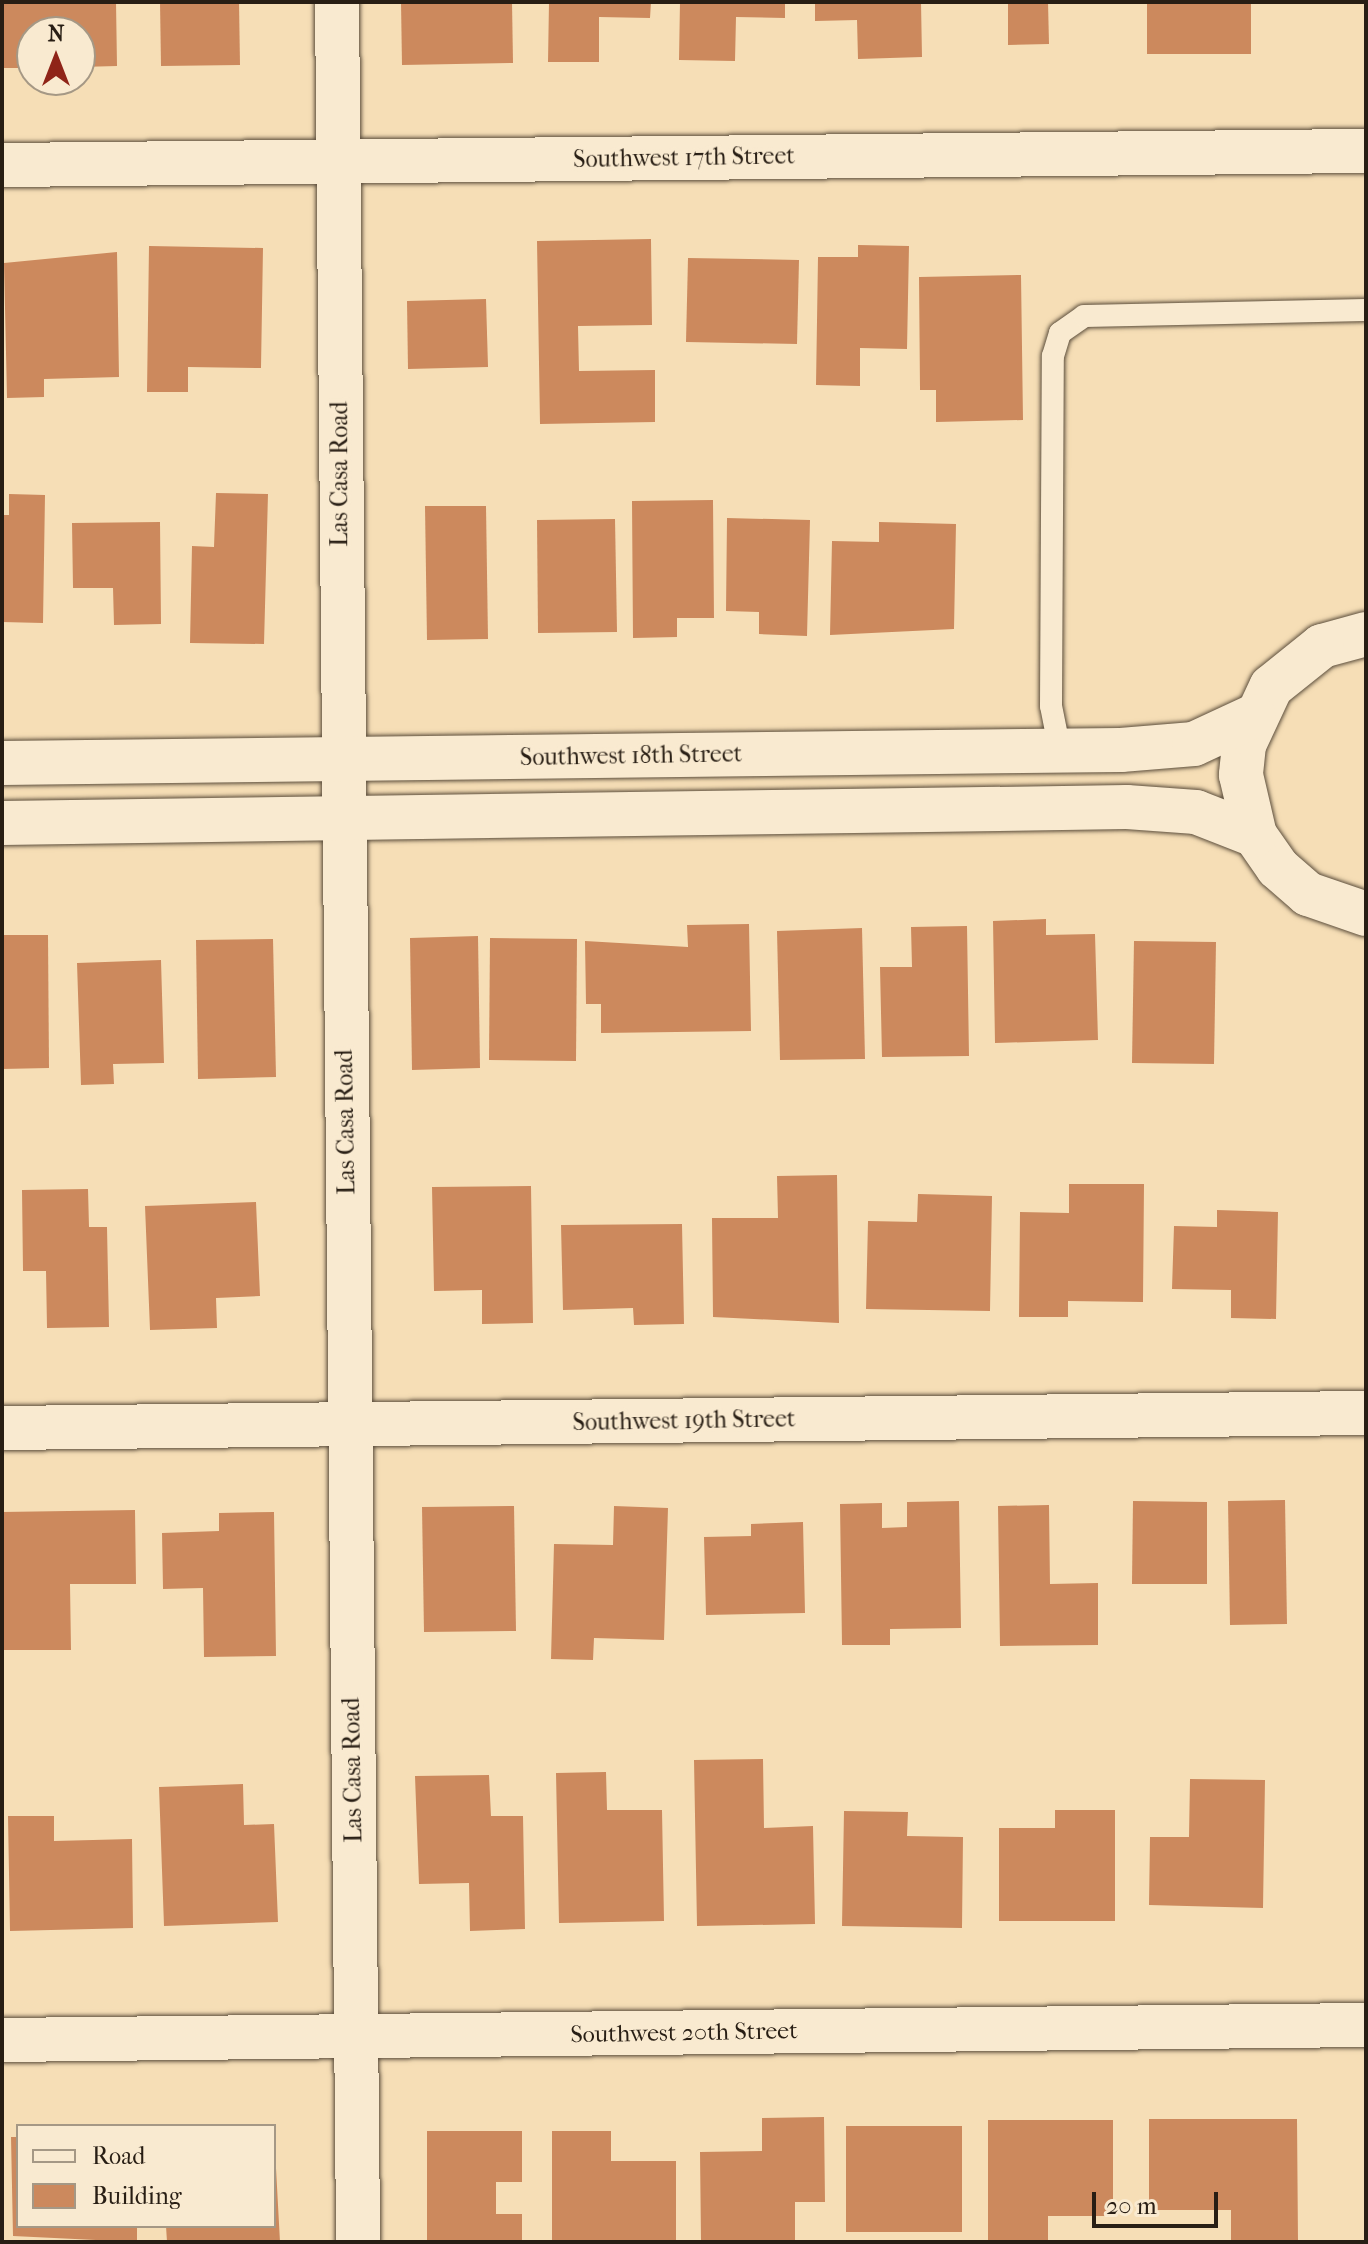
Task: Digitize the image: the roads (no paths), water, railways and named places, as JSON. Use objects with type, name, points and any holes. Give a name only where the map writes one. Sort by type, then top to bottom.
[{"type":"street","name":"Las Casa Road","points":[[337,2],[341,759],[358,2242]]},
{"type":"street","name":"Southwest 17th Street","points":[[2,165],[1366,151]]},
{"type":"street","points":[[1255,835],[1241,775],[1254,716],[1295,664],[1322,646],[1366,634]]},
{"type":"street","name":"Southwest 18th Street","points":[[2,763],[1060,751],[1194,744],[1254,716]]},
{"type":"street","points":[[1060,751],[1060,807]]},
{"type":"street","points":[[2,823],[1060,807],[1196,812],[1255,835],[1308,894],[1366,914]]},
{"type":"street","name":"Southwest 19th Street","points":[[2,1428],[1366,1413]]},
{"type":"street","name":"Southwest 20th Street","points":[[2,2040],[1366,2025]]},
{"type":"lane","points":[[1060,751],[1051,706],[1053,356],[1060,333],[1084,316],[1366,310]]}]
